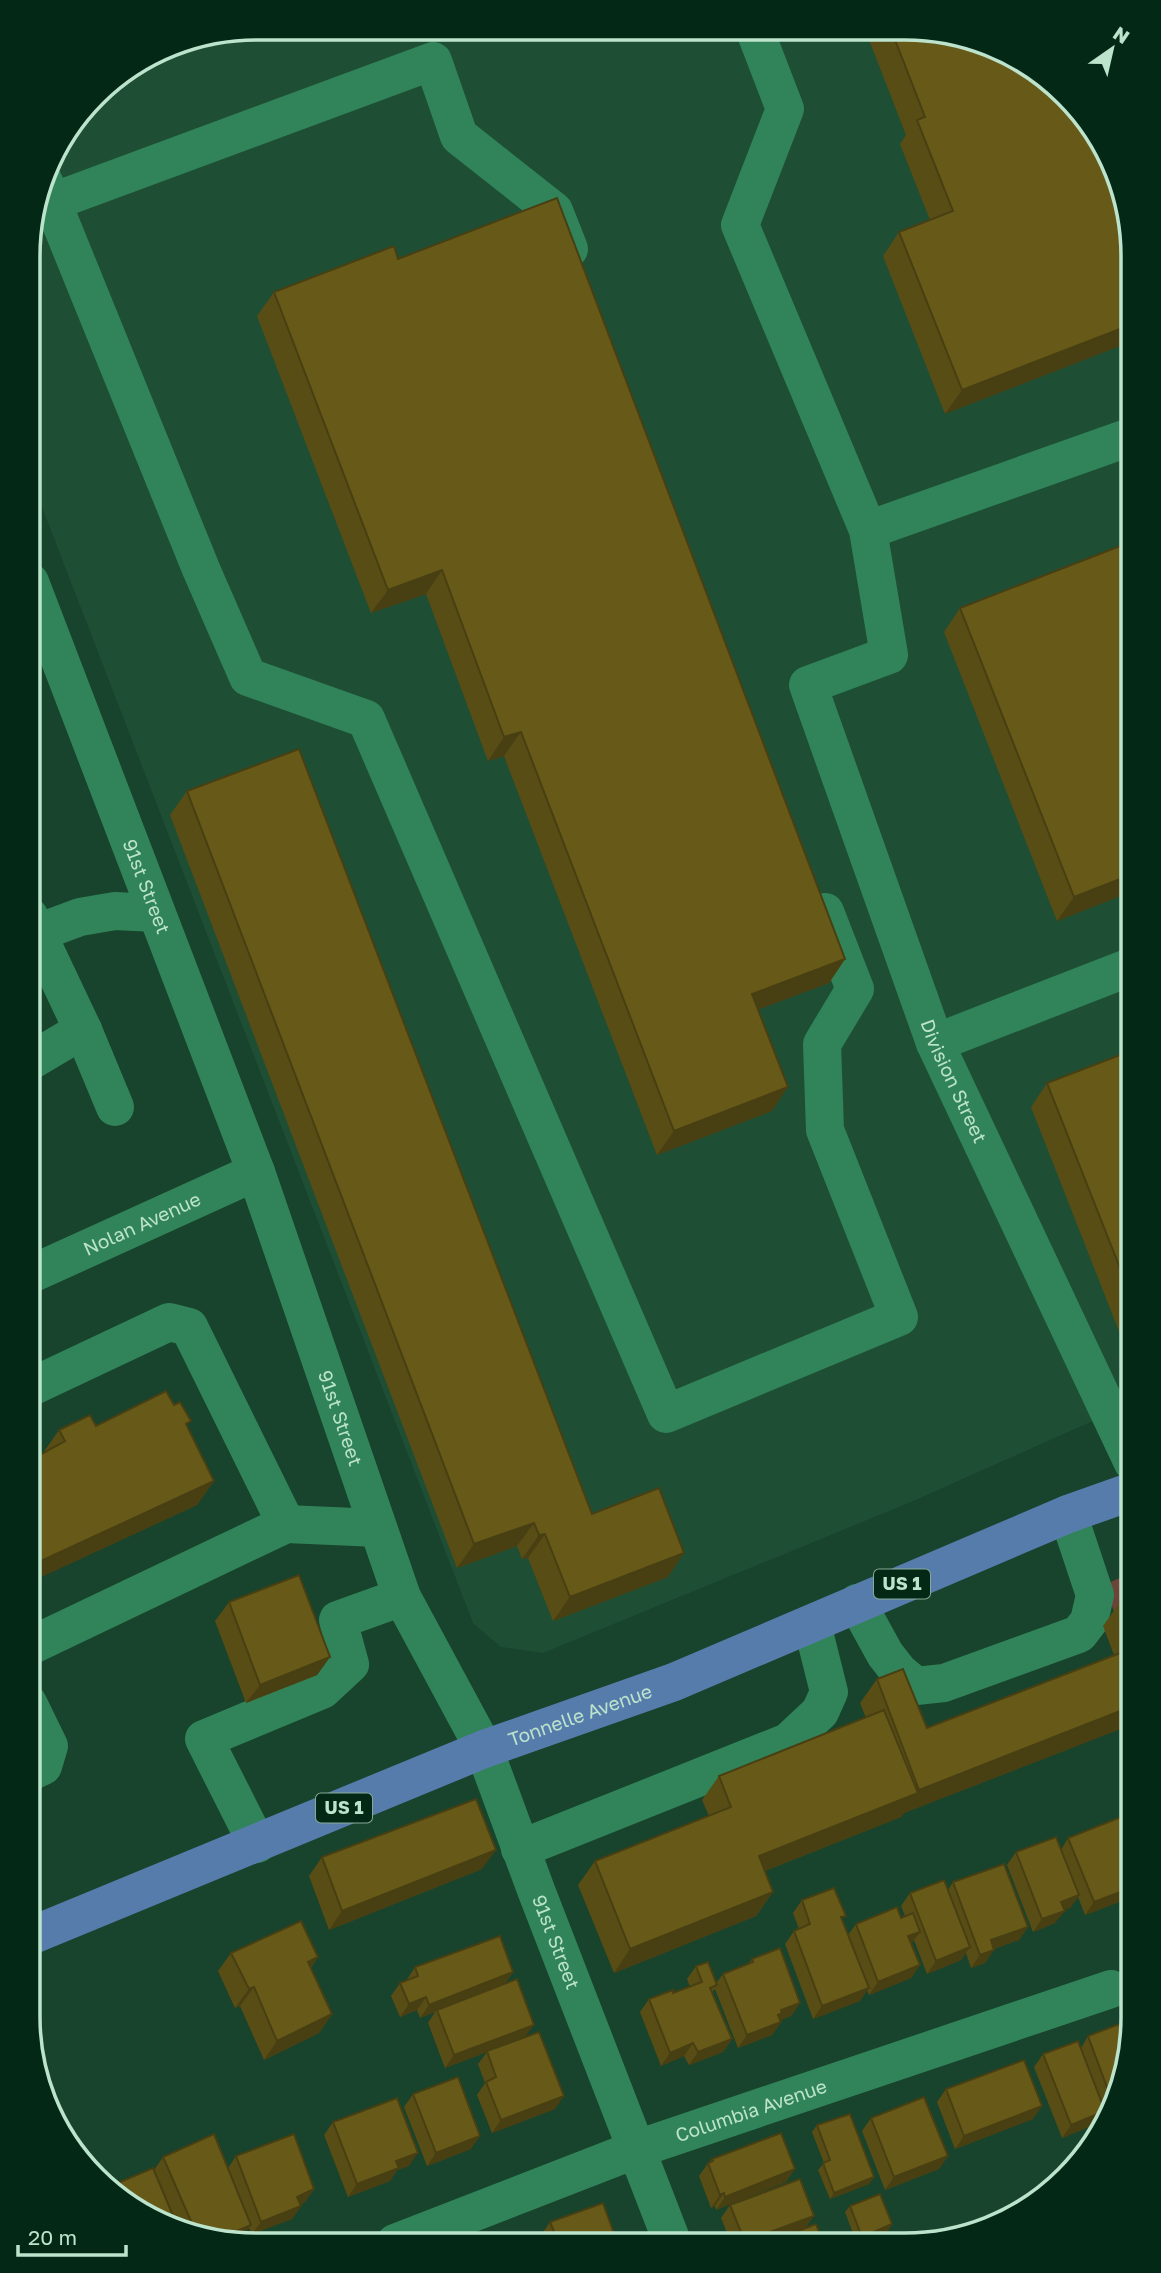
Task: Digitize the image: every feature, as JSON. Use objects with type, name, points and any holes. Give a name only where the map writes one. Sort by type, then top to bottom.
[{"type":"main road","name":"Tonnelle Avenue","points":[[40,1932],[485,1749],[674,1682],[1068,1514],[1120,1496]]},
{"type":"street","points":[[758,40],[785,109],[740,225],[868,530],[1121,440]]},
{"type":"street","points":[[51,191],[433,61],[458,136],[554,211],[579,276]]},
{"type":"street","points":[[49,195],[201,569],[248,677],[366,719],[666,1414],[899,1317],[825,1130],[821,1044],[855,989],[909,970]]},
{"type":"street","name":"Division Street","points":[[868,530],[889,654],[808,685],[935,1043],[1120,1436]]},
{"type":"street","name":"91st Street","points":[[40,608],[256,1172],[402,1597],[485,1749],[520,1849],[669,2233]]},
{"type":"street","points":[[815,886],[855,989]]},
{"type":"street","points":[[40,923],[115,911],[156,913]]},
{"type":"street","points":[[40,939],[115,1107]]},
{"type":"street","points":[[935,1043],[1121,971]]},
{"type":"street","points":[[40,1056],[83,1031]]},
{"type":"street","name":"Nolan Avenue","points":[[40,1270],[256,1172]]},
{"type":"street","points":[[40,1383],[169,1322],[189,1327],[286,1524]]},
{"type":"street","points":[[858,1603],[885,1654],[899,1672],[916,1686],[944,1683],[1079,1634],[1089,1621],[1095,1595],[1068,1514]]},
{"type":"street","points":[[40,1641],[286,1524],[378,1528]]},
{"type":"street","points":[[257,1844],[204,1739],[322,1690],[350,1664],[338,1620],[402,1597]]},
{"type":"street","points":[[520,1849],[788,1742],[820,1712],[829,1692],[812,1624]]},
{"type":"street","points":[[40,1728],[49,1746],[43,1766],[40,1767]]},
{"type":"street","name":"Columbia Avenue","points":[[423,2233],[637,2150],[1111,1989]]},
{"type":"shaded area","points":[[905,40],[947,44],[974,52],[1025,77],[1067,114],[1119,228],[1120,1409],[911,1502],[543,1653],[501,1647],[473,1623],[40,502],[40,256],[42,228],[52,187],[77,136],[114,94],[148,69],[174,57],[228,42]]},
{"type":"shaded area","points":[[1120,1578],[1120,1628],[1104,1585]]},
{"type":"building","points":[[895,40],[947,44],[1000,63],[1025,77],[1067,114],[1098,161],[1113,200],[1121,256],[1121,329],[962,390],[899,232],[953,211],[917,120],[925,117]]},
{"type":"building","points":[[557,198],[845,959],[752,994],[788,1087],[674,1131],[521,732],[504,737],[442,570],[388,590],[274,292],[394,246],[398,259]]},
{"type":"building","points":[[1121,546],[1121,879],[1074,897],[960,608]]},
{"type":"building","points":[[299,749],[592,1514],[659,1488],[684,1553],[570,1597],[545,1534],[539,1535],[534,1523],[474,1544],[187,791]]},
{"type":"building","points":[[1121,1055],[1120,1269],[1047,1083]]},
{"type":"building","points":[[166,1391],[174,1405],[180,1402],[191,1421],[186,1424],[214,1481],[40,1561],[40,1455],[65,1441],[59,1430],[90,1415],[96,1426]]},
{"type":"building","points":[[299,1575],[330,1657],[260,1685],[229,1602]]},
{"type":"building","points":[[1120,1653],[1120,1711],[919,1790],[877,1679],[903,1669],[927,1728]]},
{"type":"building","points":[[884,1710],[918,1793],[759,1856],[773,1892],[630,1949],[595,1861],[731,1807],[719,1776]]},
{"type":"building","points":[[476,1799],[496,1850],[342,1911],[322,1857]]},
{"type":"building","points":[[1120,1817],[1120,1892],[1094,1902],[1068,1838]]},
{"type":"building","points":[[1056,1837],[1079,1895],[1061,1902],[1065,1911],[1042,1919],[1016,1852]]},
{"type":"building","points":[[1004,1864],[1028,1927],[991,1940],[994,1950],[980,1955],[953,1882]]},
{"type":"building","points":[[944,1880],[970,1947],[936,1961],[910,1893]]},
{"type":"building","points":[[834,1888],[846,1916],[841,1917],[869,1988],[822,2006],[794,1931],[810,1924],[802,1900]]},
{"type":"building","points":[[897,1907],[901,1918],[913,1913],[920,1932],[908,1936],[920,1965],[878,1982],[856,1924]]},
{"type":"building","points":[[301,1921],[318,1957],[308,1962],[332,2014],[277,2041],[254,1987],[249,1989],[231,1953]]},
{"type":"building","points":[[500,1936],[513,1972],[429,2005],[426,1997],[409,2004],[400,1983],[418,1976],[415,1967]]},
{"type":"building","points":[[780,1948],[800,2003],[781,2010],[782,2013],[778,2015],[781,2022],[747,2035],[723,1974]]},
{"type":"building","points":[[708,1962],[717,1985],[710,1988],[732,2039],[698,2052],[693,2043],[670,2053],[649,1999],[702,1982],[696,1966]]},
{"type":"building","points":[[517,1979],[534,2025],[454,2055],[437,2010]]},
{"type":"building","points":[[1120,2024],[1119,2045],[1108,2089],[1088,2036]]},
{"type":"building","points":[[539,2032],[564,2096],[501,2120],[486,2082],[496,2077],[487,2051]]},
{"type":"building","points":[[1078,2041],[1102,2103],[1097,2114],[1071,2125],[1043,2054]]},
{"type":"building","points":[[1024,2060],[1042,2106],[964,2136],[946,2089]]},
{"type":"building","points":[[458,2077],[480,2136],[436,2153],[413,2094]]},
{"type":"building","points":[[924,2097],[948,2156],[894,2177],[871,2118]]},
{"type":"building","points":[[397,2098],[418,2153],[396,2161],[399,2168],[357,2184],[333,2122]]},
{"type":"building","points":[[850,2114],[874,2177],[834,2193],[823,2163],[830,2160],[817,2125]]},
{"type":"building","points":[[781,2133],[795,2169],[725,2197],[724,2193],[720,2195],[708,2163],[713,2161],[712,2159]]},
{"type":"building","points":[[214,2134],[251,2225],[236,2232],[191,2222],[163,2157]]},
{"type":"building","points":[[294,2134],[314,2189],[297,2197],[301,2206],[261,2222],[236,2156]]},
{"type":"building","points":[[153,2168],[173,2216],[136,2196],[119,2183]]},
{"type":"building","points":[[800,2179],[814,2216],[767,2233],[739,2233],[730,2205]]},
{"type":"building","points":[[880,2194],[892,2224],[871,2233],[860,2233],[850,2206]]},
{"type":"building","points":[[603,2203],[614,2233],[554,2233],[550,2222]]},
{"type":"building","points":[[816,2224],[819,2233],[793,2233]]}]
